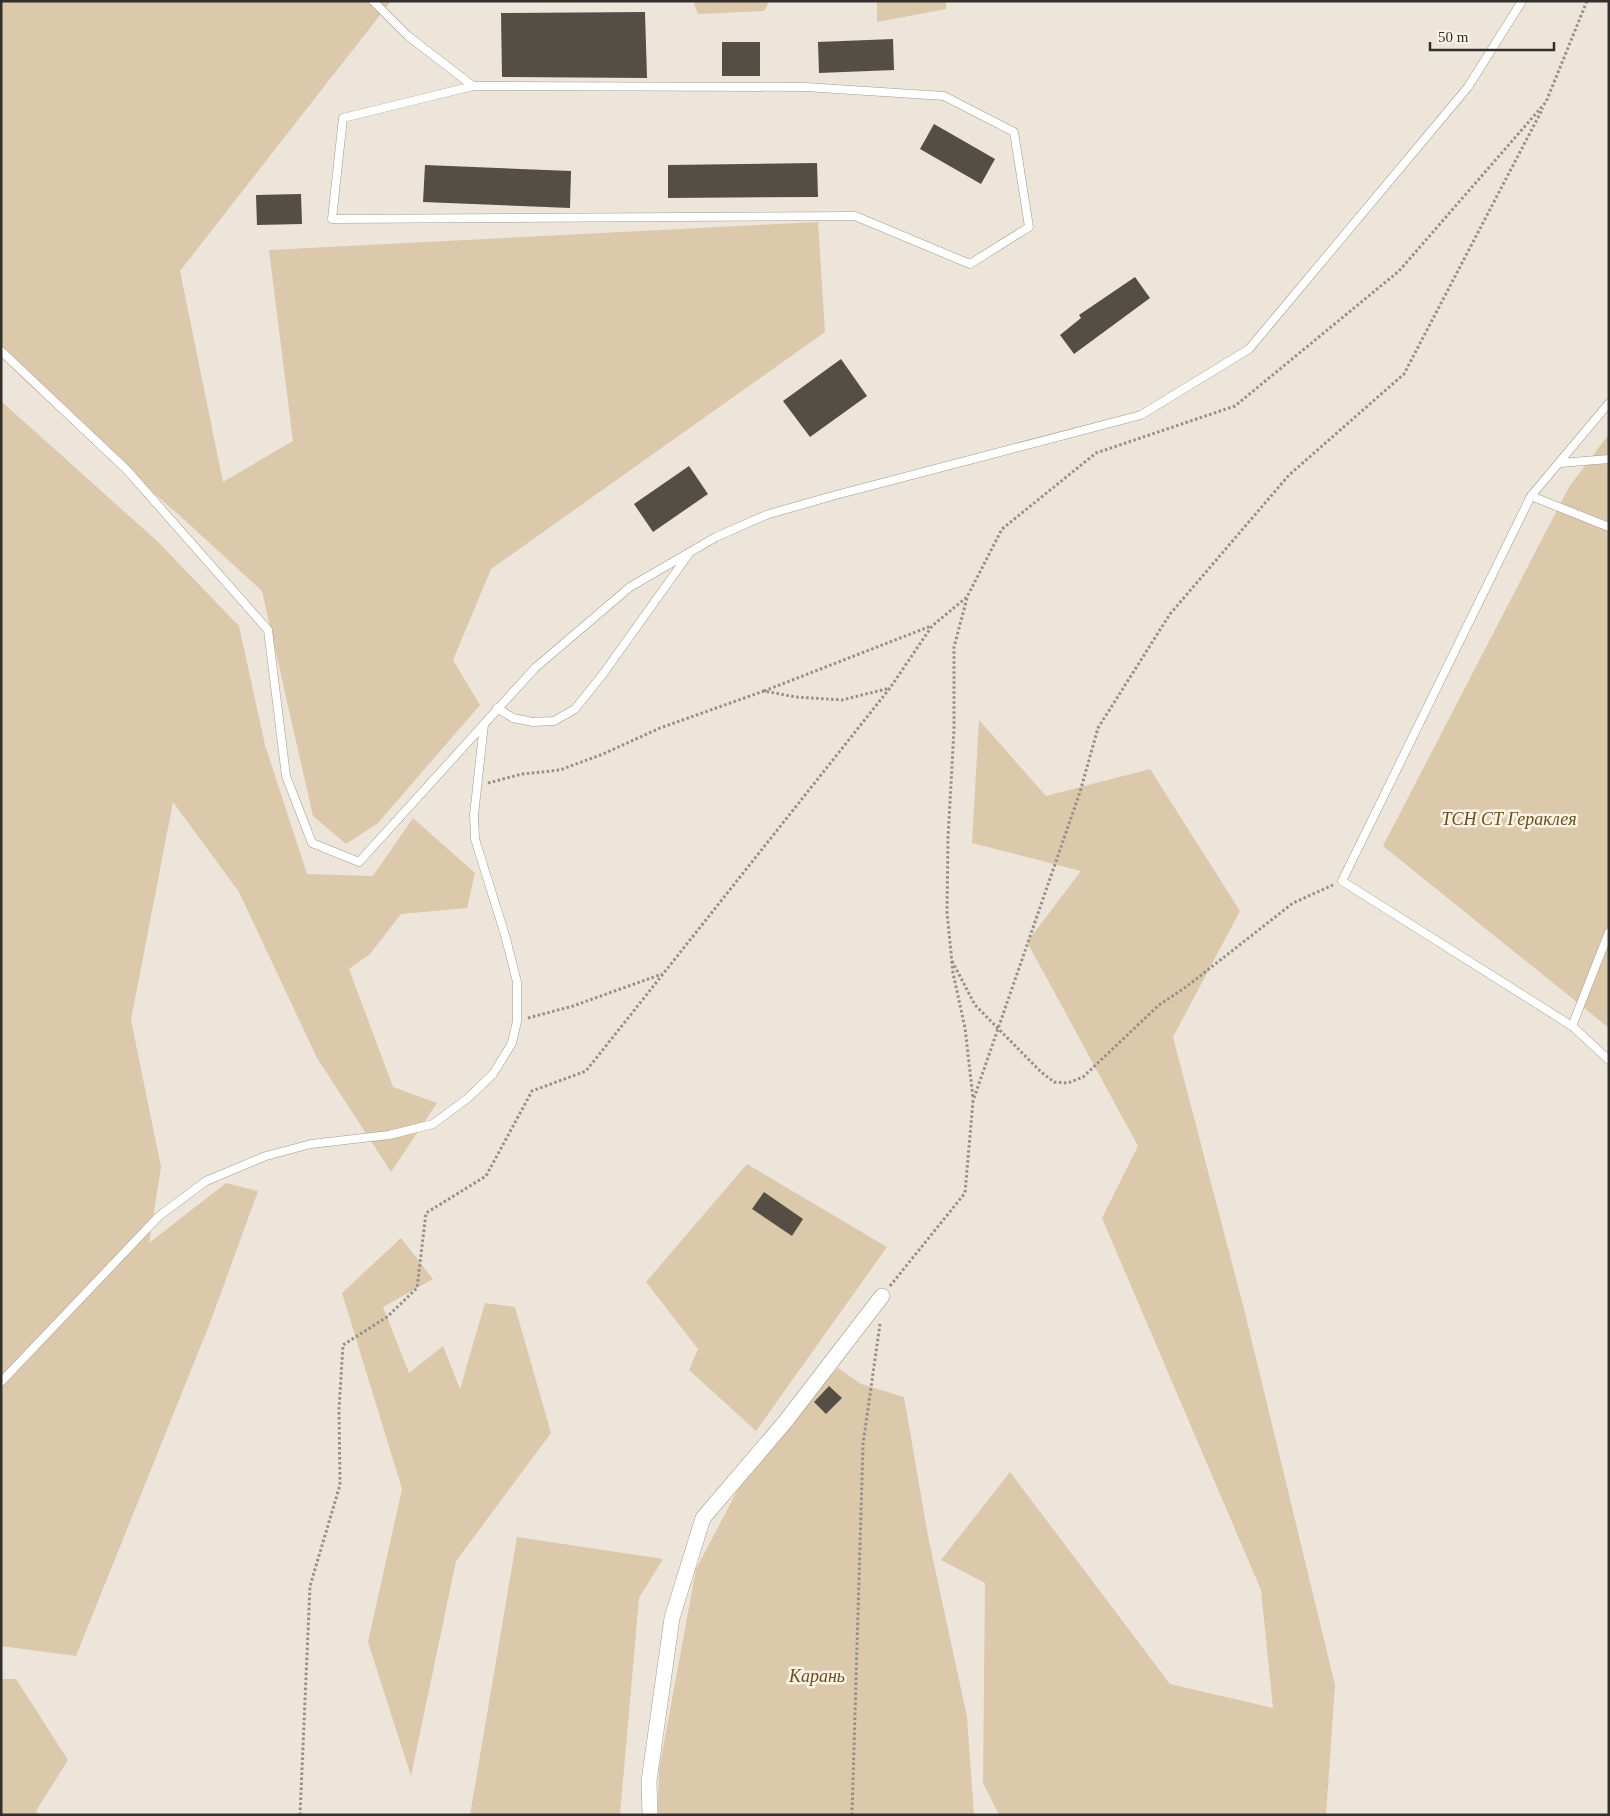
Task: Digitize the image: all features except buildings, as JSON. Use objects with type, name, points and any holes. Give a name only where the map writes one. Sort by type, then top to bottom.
[{"type":"street","points":[[650,1815],[648,1781],[672,1618],[703,1518],[784,1422],[882,1296]]},
{"type":"lane","points":[[373,1],[408,36],[473,86],[805,87],[944,96],[1014,132],[1029,227],[970,264],[854,216],[332,219],[343,118],[473,86]]},
{"type":"lane","points":[[1,351],[127,470],[268,630],[286,776],[312,843],[359,862],[535,668],[630,587],[716,537],[766,515],[1141,415],[1248,349],[1468,87],[1522,1]]},
{"type":"lane","points":[[1609,403],[1531,496],[1342,881],[1572,1026],[1609,1060]]},
{"type":"lane","points":[[1560,463],[1609,459]]},
{"type":"lane","points":[[1531,496],[1609,527]]},
{"type":"lane","points":[[498,708],[513,718],[533,722],[554,721],[575,709],[603,674],[691,552]]},
{"type":"lane","points":[[1,1382],[159,1216],[206,1181],[266,1156],[311,1144],[389,1135],[433,1124],[468,1098],[493,1074],[512,1043],[517,1020],[516,982],[505,935],[475,839],[474,815],[484,724]]},
{"type":"lane","points":[[1572,1026],[1609,932]]},
{"type":"path","points":[[973,1100],[1080,792],[1098,728],[1170,614],[1289,475],[1404,374],[1546,102],[1587,1]]},
{"type":"path","points":[[882,1296],[965,1193],[973,1100],[964,1028],[952,961],[948,912],[948,856],[954,729],[954,647],[967,598],[1002,529],[1096,453],[1235,406],[1399,271],[1546,102]]},
{"type":"path","points":[[300,1815],[310,1586],[340,1485],[339,1409],[343,1345],[387,1317],[417,1288],[426,1213],[486,1176],[532,1090],[586,1071],[890,688],[932,626],[967,598]]},
{"type":"path","points":[[478,786],[522,774],[560,770],[603,754],[660,728],[764,691],[932,626]]},
{"type":"path","points":[[764,691],[842,700],[890,688]]},
{"type":"path","points":[[952,961],[975,1005],[1041,1072],[1054,1082],[1068,1083],[1083,1077],[1160,1005],[1186,987],[1293,903],[1342,881]]},
{"type":"path","points":[[517,1020],[573,1006],[663,974]]},
{"type":"path","points":[[852,1815],[863,1444],[880,1321]]},
{"type":"green space","points":[[1,1],[391,1],[180,271],[223,482],[293,441],[269,250],[818,222],[825,332],[491,569],[453,660],[480,705],[378,823],[346,844],[313,816],[262,591],[179,515],[25,381],[1,354]]},
{"type":"green space","points":[[693,1],[770,1],[764,11],[698,14]]},
{"type":"green space","points":[[877,1],[946,1],[946,9],[877,22]]},
{"type":"green space","points":[[1,401],[157,541],[239,626],[265,745],[307,874],[373,876],[413,818],[475,873],[467,908],[401,914],[370,954],[349,969],[393,1087],[437,1103],[391,1172],[317,1058],[239,892],[173,802],[131,1020],[161,1167],[149,1243],[226,1183],[258,1191],[210,1323],[76,1656],[1,1646]]},
{"type":"green space","name":"ТСН СТ Гераклея","points":[[1609,434],[1609,1028],[1383,846],[1569,487]]},
{"type":"green space","points":[[979,720],[1046,796],[1150,769],[1240,911],[1173,1037],[1246,1317],[1335,1685],[1326,1815],[999,1815],[983,1783],[985,1583],[941,1560],[1010,1472],[1170,1684],[1273,1708],[1261,1590],[1102,1218],[1138,1146],[1027,942],[1081,871],[972,843]]},
{"type":"green space","points":[[747,1164],[887,1247],[756,1431],[689,1370],[698,1349],[646,1282]]},
{"type":"green space","points":[[401,1238],[433,1279],[383,1307],[409,1373],[443,1346],[460,1389],[485,1303],[515,1307],[551,1433],[456,1561],[411,1776],[368,1642],[402,1489],[342,1293]]},
{"type":"green space","name":"Карань","points":[[838,1368],[861,1384],[904,1397],[928,1536],[967,1717],[974,1815],[658,1815],[659,1770],[696,1569],[756,1455]]},
{"type":"green space","points":[[517,1537],[663,1559],[639,1598],[620,1815],[470,1815]]},
{"type":"green space","points":[[1,1679],[16,1679],[68,1760],[36,1811],[39,1815],[1,1815]]}]
